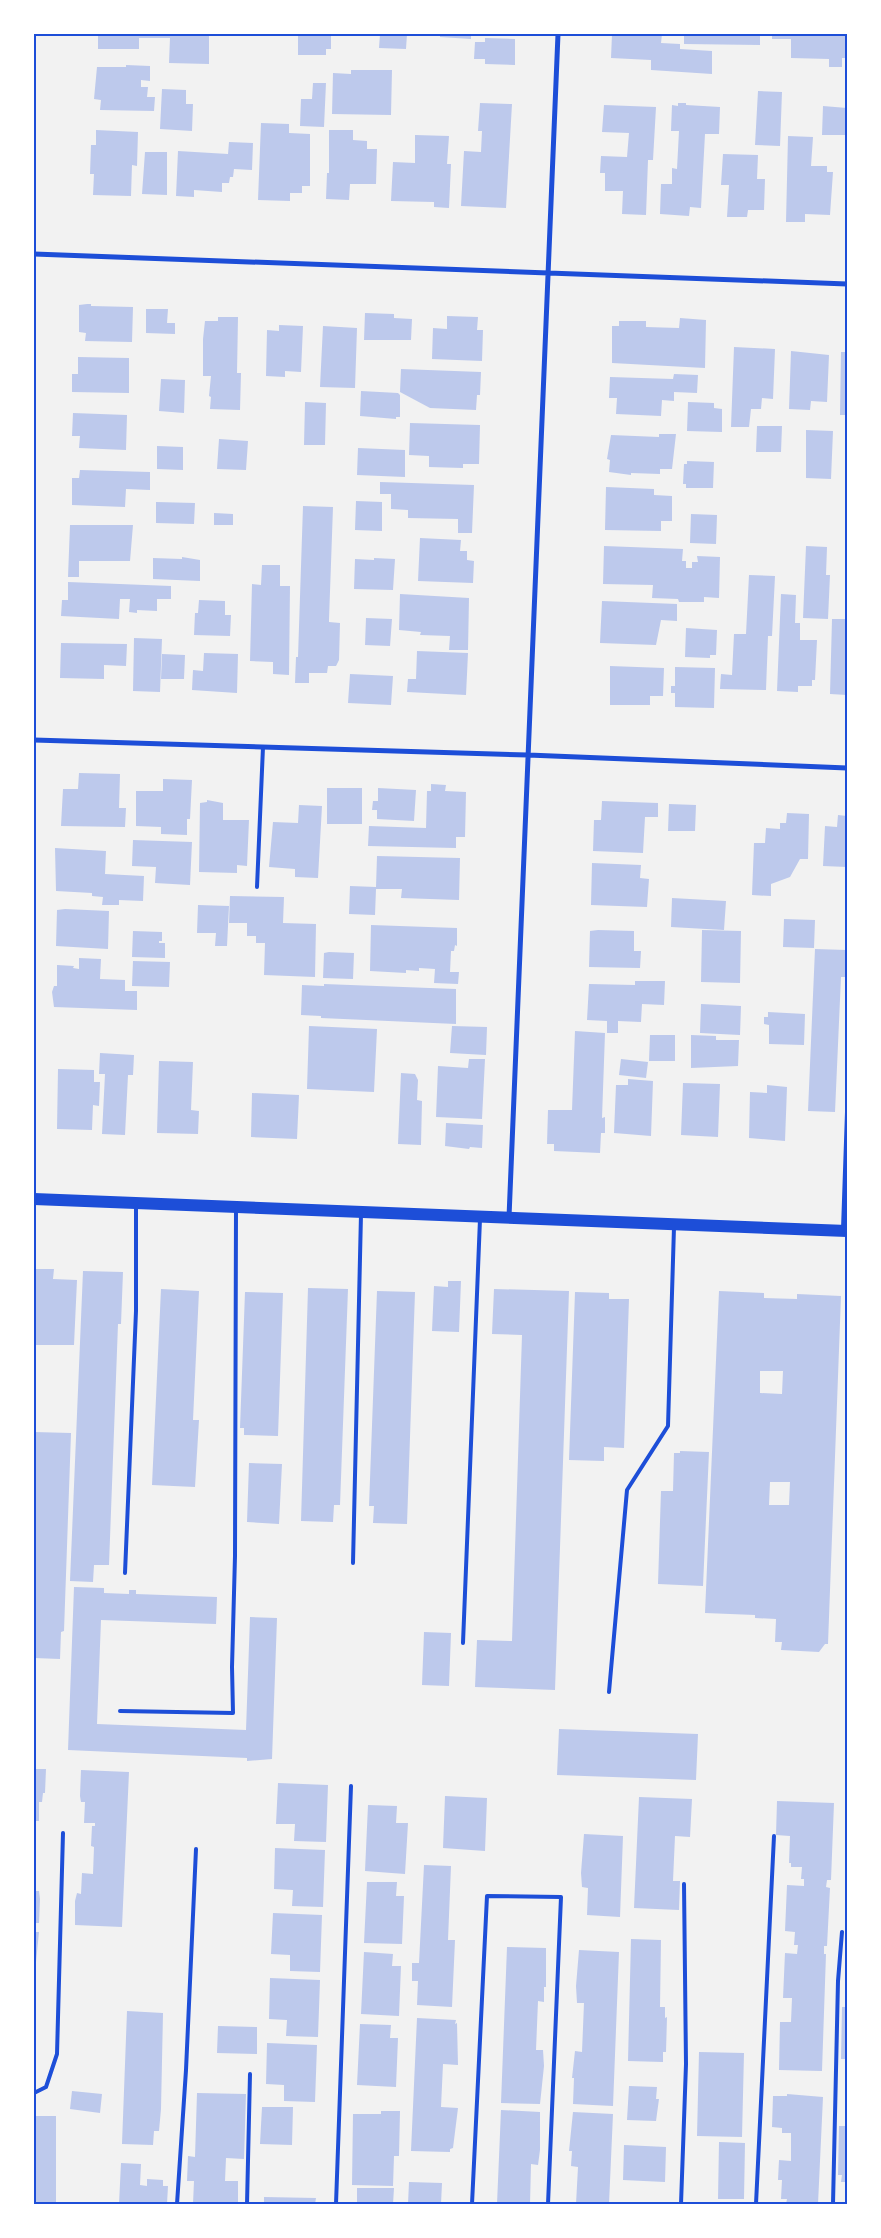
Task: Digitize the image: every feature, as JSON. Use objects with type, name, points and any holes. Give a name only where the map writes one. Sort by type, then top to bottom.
[{"type":"main road","points":[[34,1199],[845,1231]]},
{"type":"street","points":[[509,1218],[558,34]]},
{"type":"street","points":[[34,254],[847,284]]},
{"type":"street","points":[[34,740],[528,755],[847,768]]},
{"type":"lane","points":[[257,887],[263,747]]},
{"type":"lane","points":[[845,1231],[847,1112]]},
{"type":"lane","points":[[125,1573],[136,1311],[136,1203]]},
{"type":"lane","points":[[120,1711],[233,1712],[236,1207]]},
{"type":"lane","points":[[353,1564],[362,1212]]},
{"type":"lane","points":[[463,1643],[480,1217]]},
{"type":"lane","points":[[609,1692],[627,1490],[668,1426],[674,1224]]},
{"type":"lane","points":[[336,2204],[351,1786]]},
{"type":"lane","points":[[34,2093],[46,2087],[57,2054],[63,1833]]},
{"type":"lane","points":[[756,2204],[774,1836]]},
{"type":"lane","points":[[177,2204],[196,1848]]},
{"type":"lane","points":[[681,2204],[686,2064],[684,1884]]},
{"type":"lane","points":[[472,2204],[488,1896],[561,1897],[548,2204]]},
{"type":"lane","points":[[833,2204],[838,1981],[842,1932]]},
{"type":"lane","points":[[248,2204],[250,2074]]},
{"type":"building","points":[[98,34],[209,34],[209,64],[169,63],[170,38],[139,38],[139,49],[98,49]]},
{"type":"building","points":[[298,34],[331,34],[331,49],[326,49],[326,55],[298,55]]},
{"type":"building","points":[[380,34],[407,34],[406,49],[379,48]]},
{"type":"building","points":[[440,34],[471,34],[471,39],[440,37]]},
{"type":"building","points":[[612,34],[662,34],[661,43],[680,44],[680,49],[712,51],[712,74],[651,70],[651,60],[611,58]]},
{"type":"building","points":[[684,34],[760,34],[760,45],[684,44]]},
{"type":"building","points":[[772,34],[847,34],[847,58],[842,58],[842,67],[829,67],[829,59],[791,58],[791,39],[772,39]]},
{"type":"building","points":[[485,38],[515,39],[515,65],[485,64],[485,59],[474,59],[475,42],[485,42]]},
{"type":"building","points":[[126,65],[150,66],[150,81],[141,80],[141,87],[148,87],[147,97],[155,97],[154,111],[100,110],[101,100],[94,99],[97,67],[126,67]]},
{"type":"building","points":[[351,70],[392,70],[391,115],[332,114],[333,73],[351,74]]},
{"type":"building","points":[[313,83],[326,83],[324,127],[300,126],[301,99],[312,99]]},
{"type":"building","points":[[162,89],[186,90],[186,104],[193,104],[192,131],[160,129]]},
{"type":"building","points":[[758,91],[782,92],[780,146],[755,145]]},
{"type":"building","points":[[480,103],[512,104],[506,208],[461,206],[464,151],[481,152],[482,131],[478,131]]},
{"type":"building","points":[[678,103],[720,107],[719,134],[705,134],[701,208],[690,207],[689,216],[660,214],[661,184],[672,184],[672,168],[677,169],[679,131],[671,131],[672,105],[678,106]]},
{"type":"building","points":[[604,105],[656,107],[653,160],[648,160],[646,215],[622,214],[623,191],[605,191],[605,173],[600,173],[601,156],[627,157],[629,133],[602,132]]},
{"type":"building","points":[[823,106],[847,108],[846,135],[822,135]]},
{"type":"building","points":[[261,123],[289,124],[289,133],[310,134],[310,186],[302,186],[302,193],[290,193],[290,201],[258,200]]},
{"type":"building","points":[[96,130],[138,132],[137,166],[132,165],[131,196],[93,195],[94,174],[90,174],[91,145],[96,145]]},
{"type":"building","points":[[329,130],[353,130],[353,140],[367,141],[367,149],[377,149],[376,184],[350,184],[349,200],[326,199],[327,173],[329,173]]},
{"type":"building","points":[[415,135],[449,136],[447,164],[451,164],[449,208],[434,207],[434,202],[391,201],[393,162],[415,163]]},
{"type":"building","points":[[788,136],[813,137],[811,166],[827,166],[827,172],[833,172],[830,215],[805,214],[805,222],[786,222]]},
{"type":"building","points":[[229,142],[253,143],[252,170],[234,169],[233,177],[230,177],[229,183],[222,183],[222,192],[194,190],[194,197],[176,196],[178,151],[228,154]]},
{"type":"building","points":[[145,152],[167,152],[167,195],[142,194]]},
{"type":"building","points":[[723,154],[758,155],[757,179],[765,179],[764,210],[748,210],[747,217],[727,217],[729,185],[721,185]]},
{"type":"building","points":[[91,304],[91,306],[133,307],[132,342],[85,341],[86,333],[79,332],[79,305]]},
{"type":"building","points":[[146,309],[168,309],[167,323],[175,323],[175,334],[146,333]]},
{"type":"building","points":[[365,313],[394,314],[394,318],[412,319],[411,340],[364,340]]},
{"type":"building","points":[[447,316],[478,317],[477,330],[483,330],[482,361],[432,359],[433,328],[447,329]]},
{"type":"building","points":[[218,317],[238,317],[237,373],[241,373],[240,410],[210,409],[211,376],[203,376],[203,339],[205,321],[218,321]]},
{"type":"building","points":[[680,318],[706,320],[705,368],[612,363],[612,326],[619,326],[619,321],[646,321],[646,327],[679,328]]},
{"type":"building","points":[[279,325],[303,326],[301,372],[285,371],[285,377],[266,376],[267,330],[279,331]]},
{"type":"building","points":[[323,326],[357,328],[355,388],[320,387]]},
{"type":"building","points":[[734,347],[775,349],[773,399],[762,398],[761,409],[751,409],[749,427],[731,427]]},
{"type":"building","points":[[791,351],[829,355],[827,402],[811,401],[810,410],[789,409]]},
{"type":"building","points":[[841,352],[847,352],[847,415],[840,415]]},
{"type":"building","points":[[78,357],[129,358],[129,393],[72,392],[72,374],[78,374]]},
{"type":"building","points":[[401,369],[481,372],[480,395],[477,395],[476,410],[430,408],[400,392]]},
{"type":"building","points":[[674,374],[698,375],[697,393],[674,392],[674,401],[662,400],[661,416],[616,414],[617,398],[609,398],[610,377],[673,379]]},
{"type":"building","points":[[161,379],[185,380],[184,413],[159,411]]},
{"type":"building","points":[[361,391],[398,393],[400,395],[400,417],[396,417],[396,419],[360,416]]},
{"type":"building","points":[[305,402],[326,403],[325,445],[304,445]]},
{"type":"building","points":[[688,402],[714,403],[714,408],[722,409],[722,432],[687,431]]},
{"type":"building","points":[[73,413],[127,415],[126,450],[79,448],[80,436],[72,436]]},
{"type":"building","points":[[410,423],[480,425],[479,464],[463,464],[463,468],[429,467],[429,456],[409,455]]},
{"type":"building","points":[[757,426],[782,426],[781,452],[756,452]]},
{"type":"building","points":[[806,430],[833,431],[831,479],[806,478]]},
{"type":"building","points":[[659,434],[676,434],[672,469],[660,469],[660,474],[631,473],[631,475],[609,472],[610,460],[607,459],[611,435],[659,437]]},
{"type":"building","points":[[219,439],[248,441],[246,470],[217,469]]},
{"type":"building","points":[[157,446],[183,447],[183,470],[157,469]]},
{"type":"building","points":[[358,448],[405,450],[405,477],[357,475]]},
{"type":"building","points":[[687,461],[714,462],[713,488],[686,488],[686,484],[683,484],[684,464],[687,464]]},
{"type":"building","points":[[80,470],[150,472],[150,490],[126,489],[125,507],[72,505],[72,478],[79,478]]},
{"type":"building","points":[[380,482],[474,485],[472,533],[458,533],[458,519],[408,518],[408,510],[391,509],[391,494],[380,494]]},
{"type":"building","points":[[606,487],[654,489],[654,495],[672,496],[672,521],[661,521],[661,531],[605,530]]},
{"type":"building","points":[[356,501],[382,502],[382,531],[355,530]]},
{"type":"building","points":[[156,502],[195,503],[194,524],[156,523]]},
{"type":"building","points":[[303,506],[333,507],[329,622],[340,623],[339,660],[336,666],[328,666],[327,673],[309,673],[309,683],[295,683],[296,657],[298,657]]},
{"type":"building","points":[[214,513],[233,514],[233,525],[214,525]]},
{"type":"building","points":[[691,514],[717,515],[716,544],[690,543]]},
{"type":"building","points":[[70,525],[133,525],[130,561],[79,561],[79,577],[68,577]]},
{"type":"building","points":[[420,538],[461,540],[460,551],[467,551],[467,560],[474,561],[473,583],[418,581]]},
{"type":"building","points":[[604,546],[683,549],[682,561],[686,561],[686,568],[692,568],[692,562],[698,562],[697,556],[720,557],[719,598],[704,597],[704,602],[679,602],[678,599],[652,598],[653,585],[603,584]]},
{"type":"building","points":[[806,546],[827,547],[826,575],[830,575],[828,619],[803,618]]},
{"type":"building","points":[[182,557],[200,560],[200,581],[153,579],[153,558],[182,559]]},
{"type":"building","points":[[374,558],[395,559],[393,590],[354,589],[355,559],[374,560]]},
{"type":"building","points":[[262,565],[280,565],[280,586],[290,586],[289,675],[273,674],[273,662],[250,661],[252,584],[261,585]]},
{"type":"building","points":[[749,575],[775,576],[772,636],[768,636],[766,690],[720,689],[721,674],[732,675],[734,634],[746,634]]},
{"type":"building","points":[[68,582],[171,586],[171,599],[157,599],[157,611],[137,610],[137,613],[129,612],[130,599],[120,599],[119,619],[61,616],[62,600],[68,600]]},
{"type":"building","points":[[400,594],[469,598],[468,650],[449,650],[450,636],[420,635],[421,632],[399,630]]},
{"type":"building","points":[[781,594],[796,595],[795,623],[800,623],[800,640],[817,640],[815,680],[812,680],[812,686],[798,686],[798,692],[777,691]]},
{"type":"building","points":[[199,600],[225,601],[225,615],[231,615],[230,636],[194,635],[195,613],[198,613]]},
{"type":"building","points":[[602,601],[677,604],[677,621],[661,620],[656,645],[600,643]]},
{"type":"building","points":[[366,618],[392,619],[390,646],[365,645]]},
{"type":"building","points":[[832,619],[847,619],[847,695],[830,694]]},
{"type":"building","points":[[686,628],[717,630],[716,655],[710,655],[710,658],[685,657]]},
{"type":"building","points":[[134,638],[162,639],[160,692],[133,691]]},
{"type":"building","points":[[61,643],[127,644],[126,666],[104,665],[104,679],[60,678]]},
{"type":"building","points":[[417,651],[468,653],[466,695],[407,692],[408,679],[416,679]]},
{"type":"building","points":[[204,653],[238,654],[237,693],[192,690],[193,670],[203,671]]},
{"type":"building","points":[[162,654],[185,655],[184,679],[161,679]]},
{"type":"building","points":[[610,666],[664,668],[663,696],[650,696],[650,705],[610,705]]},
{"type":"building","points":[[675,667],[715,668],[714,708],[675,707],[675,693],[671,693],[671,686],[675,686]]},
{"type":"building","points":[[350,674],[393,676],[391,705],[348,703]]},
{"type":"building","points":[[79,773],[120,774],[119,808],[126,808],[125,827],[61,826],[63,789],[78,789]]},
{"type":"building","points":[[163,779],[192,780],[190,819],[187,819],[187,835],[161,834],[161,827],[136,826],[136,791],[163,791]]},
{"type":"building","points":[[431,784],[446,785],[445,791],[466,792],[465,837],[456,837],[456,848],[368,846],[369,826],[426,828],[427,791],[431,791]]},
{"type":"building","points":[[327,788],[362,788],[362,824],[327,824]]},
{"type":"building","points":[[378,788],[416,790],[414,821],[377,819],[377,810],[372,810],[373,801],[378,801]]},
{"type":"building","points":[[207,800],[223,803],[223,820],[249,820],[247,866],[237,865],[237,873],[199,872],[200,803],[207,802]]},
{"type":"building","points":[[602,801],[658,803],[658,817],[645,817],[643,853],[593,851],[594,820],[601,820]]},
{"type":"building","points":[[669,804],[696,805],[695,831],[668,831]]},
{"type":"building","points":[[299,805],[322,806],[318,878],[295,877],[295,869],[269,867],[273,822],[298,823]]},
{"type":"building","points":[[787,813],[809,814],[808,859],[800,859],[790,877],[771,884],[771,896],[752,895],[754,843],[765,843],[766,828],[780,829],[780,823],[786,823]]},
{"type":"building","points":[[838,815],[847,816],[847,867],[823,866],[825,826],[837,827]]},
{"type":"building","points":[[133,840],[192,842],[190,885],[155,883],[156,867],[132,866]]},
{"type":"building","points":[[55,848],[106,851],[105,874],[144,876],[143,901],[119,900],[119,905],[102,905],[103,897],[92,896],[92,893],[56,891]]},
{"type":"building","points":[[377,856],[460,858],[459,900],[401,898],[402,889],[376,889],[375,915],[349,914],[350,886],[376,887]]},
{"type":"building","points":[[592,863],[641,865],[640,878],[649,879],[647,907],[591,905]]},
{"type":"building","points":[[230,896],[284,897],[283,923],[316,924],[315,977],[264,975],[265,943],[256,943],[256,936],[247,936],[247,923],[229,923]]},
{"type":"building","points":[[672,898],[726,901],[724,930],[671,927]]},
{"type":"building","points":[[198,905],[229,906],[227,946],[215,946],[216,933],[197,933]]},
{"type":"building","points":[[57,910],[109,911],[108,949],[56,946]]},
{"type":"building","points":[[784,919],[815,920],[814,948],[783,947]]},
{"type":"building","points":[[371,925],[457,928],[457,946],[455,945],[454,951],[451,951],[450,972],[459,972],[458,984],[434,983],[435,969],[419,968],[419,971],[406,970],[406,973],[370,971]]},
{"type":"building","points":[[702,930],[741,931],[740,983],[701,982]]},
{"type":"building","points":[[133,931],[162,932],[162,941],[159,941],[159,943],[165,943],[165,958],[132,957]]},
{"type":"building","points":[[590,931],[634,931],[634,951],[641,951],[640,968],[589,967]]},
{"type":"building","points":[[815,949],[847,950],[847,977],[841,977],[835,1112],[808,1111]]},
{"type":"building","points":[[324,953],[354,953],[353,979],[323,978]]},
{"type":"building","points":[[79,958],[101,959],[100,979],[125,980],[125,991],[137,991],[137,1010],[54,1007],[52,992],[54,986],[57,986],[57,965],[74,966],[73,968],[79,969]]},
{"type":"building","points":[[133,961],[170,962],[169,987],[132,986]]},
{"type":"building","points":[[635,981],[665,981],[664,1005],[642,1004],[641,1022],[618,1021],[618,1033],[607,1033],[607,1021],[587,1020],[589,984],[635,985]]},
{"type":"building","points":[[324,984],[456,989],[456,1024],[321,1018],[321,1016],[301,1015],[302,985],[324,986]]},
{"type":"building","points":[[701,1004],[741,1006],[740,1035],[700,1033]]},
{"type":"building","points":[[768,1012],[805,1014],[804,1045],[769,1044],[769,1025],[764,1024],[764,1017],[768,1017]]},
{"type":"building","points":[[309,1026],[377,1029],[374,1092],[307,1089]]},
{"type":"building","points":[[452,1026],[487,1027],[486,1055],[450,1053]]},
{"type":"building","points":[[575,1031],[605,1033],[602,1118],[605,1117],[605,1133],[601,1133],[600,1153],[554,1151],[554,1144],[547,1144],[548,1110],[572,1110]]},
{"type":"building","points":[[650,1035],[675,1035],[675,1061],[649,1061]]},
{"type":"building","points":[[691,1035],[716,1036],[716,1040],[739,1040],[738,1066],[691,1068]]},
{"type":"building","points":[[100,1053],[134,1055],[133,1075],[128,1075],[125,1135],[102,1134],[105,1074],[99,1074]]},
{"type":"building","points":[[469,1059],[485,1059],[482,1119],[436,1117],[438,1066],[468,1068]]},
{"type":"building","points":[[621,1059],[648,1062],[646,1078],[619,1075]]},
{"type":"building","points":[[159,1061],[193,1062],[191,1110],[199,1111],[198,1134],[157,1133]]},
{"type":"building","points":[[58,1069],[94,1070],[94,1082],[100,1082],[99,1106],[93,1105],[92,1130],[57,1129]]},
{"type":"building","points":[[401,1073],[415,1074],[418,1080],[417,1100],[422,1101],[421,1145],[398,1144]]},
{"type":"building","points":[[628,1079],[653,1081],[651,1136],[614,1133],[616,1085],[628,1085]]},
{"type":"building","points":[[683,1083],[720,1084],[718,1137],[681,1135]]},
{"type":"building","points":[[767,1085],[787,1087],[785,1141],[749,1138],[750,1092],[767,1093]]},
{"type":"building","points":[[252,1093],[299,1095],[297,1139],[251,1137]]},
{"type":"building","points":[[446,1123],[483,1125],[482,1148],[470,1147],[469,1149],[445,1146]]},
{"type":"building","points":[[35,1269],[54,1269],[53,1279],[77,1280],[74,1345],[34,1345]]},
{"type":"building","points":[[83,1271],[123,1272],[121,1324],[118,1324],[109,1565],[94,1565],[93,1582],[70,1581]]},
{"type":"building","points":[[448,1281],[461,1281],[459,1332],[432,1331],[434,1286],[448,1287]]},
{"type":"building","points":[[308,1288],[348,1289],[340,1505],[334,1505],[333,1522],[301,1521]]},
{"type":"building","points":[[161,1289],[199,1291],[193,1420],[199,1420],[195,1487],[152,1485]]},
{"type":"building","points":[[494,1289],[569,1291],[555,1690],[475,1687],[477,1640],[512,1641],[522,1335],[492,1334]]},
{"type":"building","points":[[377,1291],[415,1292],[407,1524],[373,1523],[374,1506],[369,1506]]},
{"type":"building","points":[[719,1291],[764,1293],[764,1298],[797,1299],[797,1294],[841,1296],[828,1644],[825,1644],[819,1652],[781,1650],[782,1642],[775,1642],[776,1619],[755,1618],[755,1615],[705,1613]],"holes":[[[760,1371],[783,1371],[782,1394],[760,1393]],[[770,1482],[790,1482],[789,1505],[769,1505]]]},
{"type":"building","points":[[245,1292],[283,1293],[278,1436],[244,1435],[244,1428],[240,1428]]},
{"type":"building","points":[[575,1292],[609,1293],[609,1299],[629,1299],[624,1448],[604,1447],[604,1461],[569,1460]]},
{"type":"building","points":[[34,1432],[71,1433],[64,1631],[61,1632],[60,1659],[34,1658]]},
{"type":"building","points":[[680,1451],[709,1452],[703,1586],[658,1584],[661,1491],[673,1491],[674,1453],[680,1453]]},
{"type":"building","points":[[249,1463],[282,1464],[279,1524],[247,1522]]},
{"type":"building","points":[[74,1587],[104,1588],[104,1593],[129,1594],[129,1590],[136,1590],[136,1594],[217,1597],[216,1624],[101,1620],[97,1724],[246,1730],[250,1617],[277,1618],[272,1759],[247,1761],[247,1758],[68,1750]]},
{"type":"building","points":[[424,1632],[451,1633],[449,1686],[422,1685]]},
{"type":"building","points":[[559,1729],[698,1734],[696,1780],[557,1775]]},
{"type":"building","points":[[34,1769],[46,1769],[45,1793],[43,1793],[42,1802],[39,1802],[39,1821],[34,1821]]},
{"type":"building","points":[[81,1770],[129,1772],[122,1927],[75,1925],[75,1901],[77,1893],[81,1894],[82,1873],[93,1874],[94,1847],[91,1846],[92,1826],[95,1826],[95,1823],[84,1823],[85,1802],[81,1802],[80,1796]]},
{"type":"building","points":[[278,1783],[328,1785],[326,1842],[294,1841],[295,1824],[276,1824]]},
{"type":"building","points":[[445,1796],[487,1798],[485,1851],[443,1848]]},
{"type":"building","points":[[639,1797],[692,1799],[690,1837],[675,1836],[673,1881],[680,1881],[679,1910],[634,1908]]},
{"type":"building","points":[[777,1801],[834,1803],[831,1880],[827,1880],[826,1887],[830,1888],[827,1946],[824,1946],[824,1954],[826,1954],[822,2071],[779,2070],[780,2022],[791,2022],[792,1998],[783,1998],[785,1953],[797,1954],[798,1945],[794,1945],[795,1932],[785,1931],[787,1885],[804,1886],[804,1879],[801,1879],[802,1867],[791,1867],[791,1863],[789,1863],[790,1836],[776,1835]]},
{"type":"building","points":[[368,1805],[397,1806],[396,1823],[408,1823],[405,1874],[365,1871]]},
{"type":"building","points":[[584,1834],[623,1836],[620,1917],[587,1915],[588,1888],[582,1887],[581,1873]]},
{"type":"building","points":[[275,1848],[325,1850],[323,1907],[292,1906],[293,1890],[274,1889]]},
{"type":"building","points":[[424,1865],[451,1866],[448,1940],[455,1940],[452,2007],[417,2005],[418,1981],[412,1981],[412,1963],[419,1963]]},
{"type":"building","points":[[34,1870],[36,1870],[36,1891],[39,1891],[40,1899],[39,1923],[34,1923]]},
{"type":"building","points":[[367,1882],[397,1882],[396,1896],[404,1896],[402,1944],[364,1943]]},
{"type":"building","points":[[273,1913],[322,1915],[320,1972],[290,1971],[290,1955],[271,1954]]},
{"type":"building","points":[[34,1932],[39,1932],[36,1962],[34,1962]]},
{"type":"building","points":[[631,1939],[661,1940],[660,2007],[665,2007],[665,2018],[667,2017],[666,2052],[663,2052],[663,2062],[628,2061]]},
{"type":"building","points":[[507,1947],[546,1948],[546,1987],[544,1987],[544,2002],[538,2001],[536,2050],[543,2050],[544,2066],[540,2104],[501,2103]]},
{"type":"building","points":[[579,1950],[619,1952],[613,2106],[573,2104],[574,2078],[572,2078],[575,2051],[582,2052],[584,2003],[577,2003],[576,1986]]},
{"type":"building","points":[[364,1952],[393,1954],[392,1966],[401,1966],[399,2016],[361,2014]]},
{"type":"building","points":[[270,1978],[320,1980],[318,2037],[286,2036],[287,2020],[269,2019]]},
{"type":"building","points":[[842,2007],[847,2007],[847,2059],[841,2059]]},
{"type":"building","points":[[127,2011],[163,2013],[161,2109],[159,2131],[154,2131],[153,2145],[122,2144]]},
{"type":"building","points":[[417,2018],[456,2020],[455,2024],[457,2023],[458,2065],[443,2064],[441,2107],[458,2108],[453,2148],[450,2149],[450,2152],[411,2151]]},
{"type":"building","points":[[360,2024],[391,2025],[390,2038],[398,2038],[396,2087],[357,2085]]},
{"type":"building","points":[[218,2026],[257,2027],[257,2054],[217,2053]]},
{"type":"building","points":[[267,2043],[317,2045],[315,2102],[284,2101],[284,2085],[266,2084]]},
{"type":"building","points":[[699,2052],[744,2053],[742,2137],[697,2136]]},
{"type":"building","points":[[629,2086],[657,2087],[656,2099],[659,2099],[656,2121],[627,2120]]},
{"type":"building","points":[[72,2091],[102,2094],[100,2113],[70,2109]]},
{"type":"building","points":[[197,2093],[246,2094],[244,2159],[226,2158],[225,2181],[238,2181],[238,2204],[193,2204],[194,2181],[187,2181],[188,2156],[195,2157]]},
{"type":"building","points":[[787,2094],[823,2097],[818,2204],[786,2204],[787,2199],[781,2199],[782,2180],[778,2180],[779,2160],[791,2161],[791,2133],[782,2133],[782,2128],[772,2127],[773,2096],[787,2096]]},
{"type":"building","points":[[262,2107],[293,2107],[292,2145],[260,2144]]},
{"type":"building","points":[[501,2110],[540,2112],[540,2150],[538,2165],[531,2164],[530,2204],[497,2204]]},
{"type":"building","points":[[381,2111],[400,2111],[399,2156],[394,2156],[393,2186],[352,2185],[353,2114],[381,2114]]},
{"type":"building","points":[[573,2112],[613,2114],[609,2204],[576,2204],[578,2167],[571,2166],[572,2151],[569,2151]]},
{"type":"building","points":[[34,2116],[56,2116],[56,2202],[34,2202]]},
{"type":"building","points":[[839,2126],[847,2126],[847,2182],[841,2182],[842,2175],[838,2175]]},
{"type":"building","points":[[719,2142],[745,2143],[744,2199],[718,2199]]},
{"type":"building","points":[[624,2145],[666,2147],[665,2182],[623,2180]]},
{"type":"building","points":[[121,2163],[141,2164],[140,2185],[147,2186],[147,2179],[163,2180],[163,2186],[168,2186],[167,2204],[119,2204]]},
{"type":"building","points":[[409,2182],[442,2183],[441,2204],[408,2204]]},
{"type":"building","points":[[357,2188],[394,2188],[393,2204],[357,2204]]},
{"type":"building","points":[[264,2197],[316,2198],[315,2204],[264,2204]]}]
